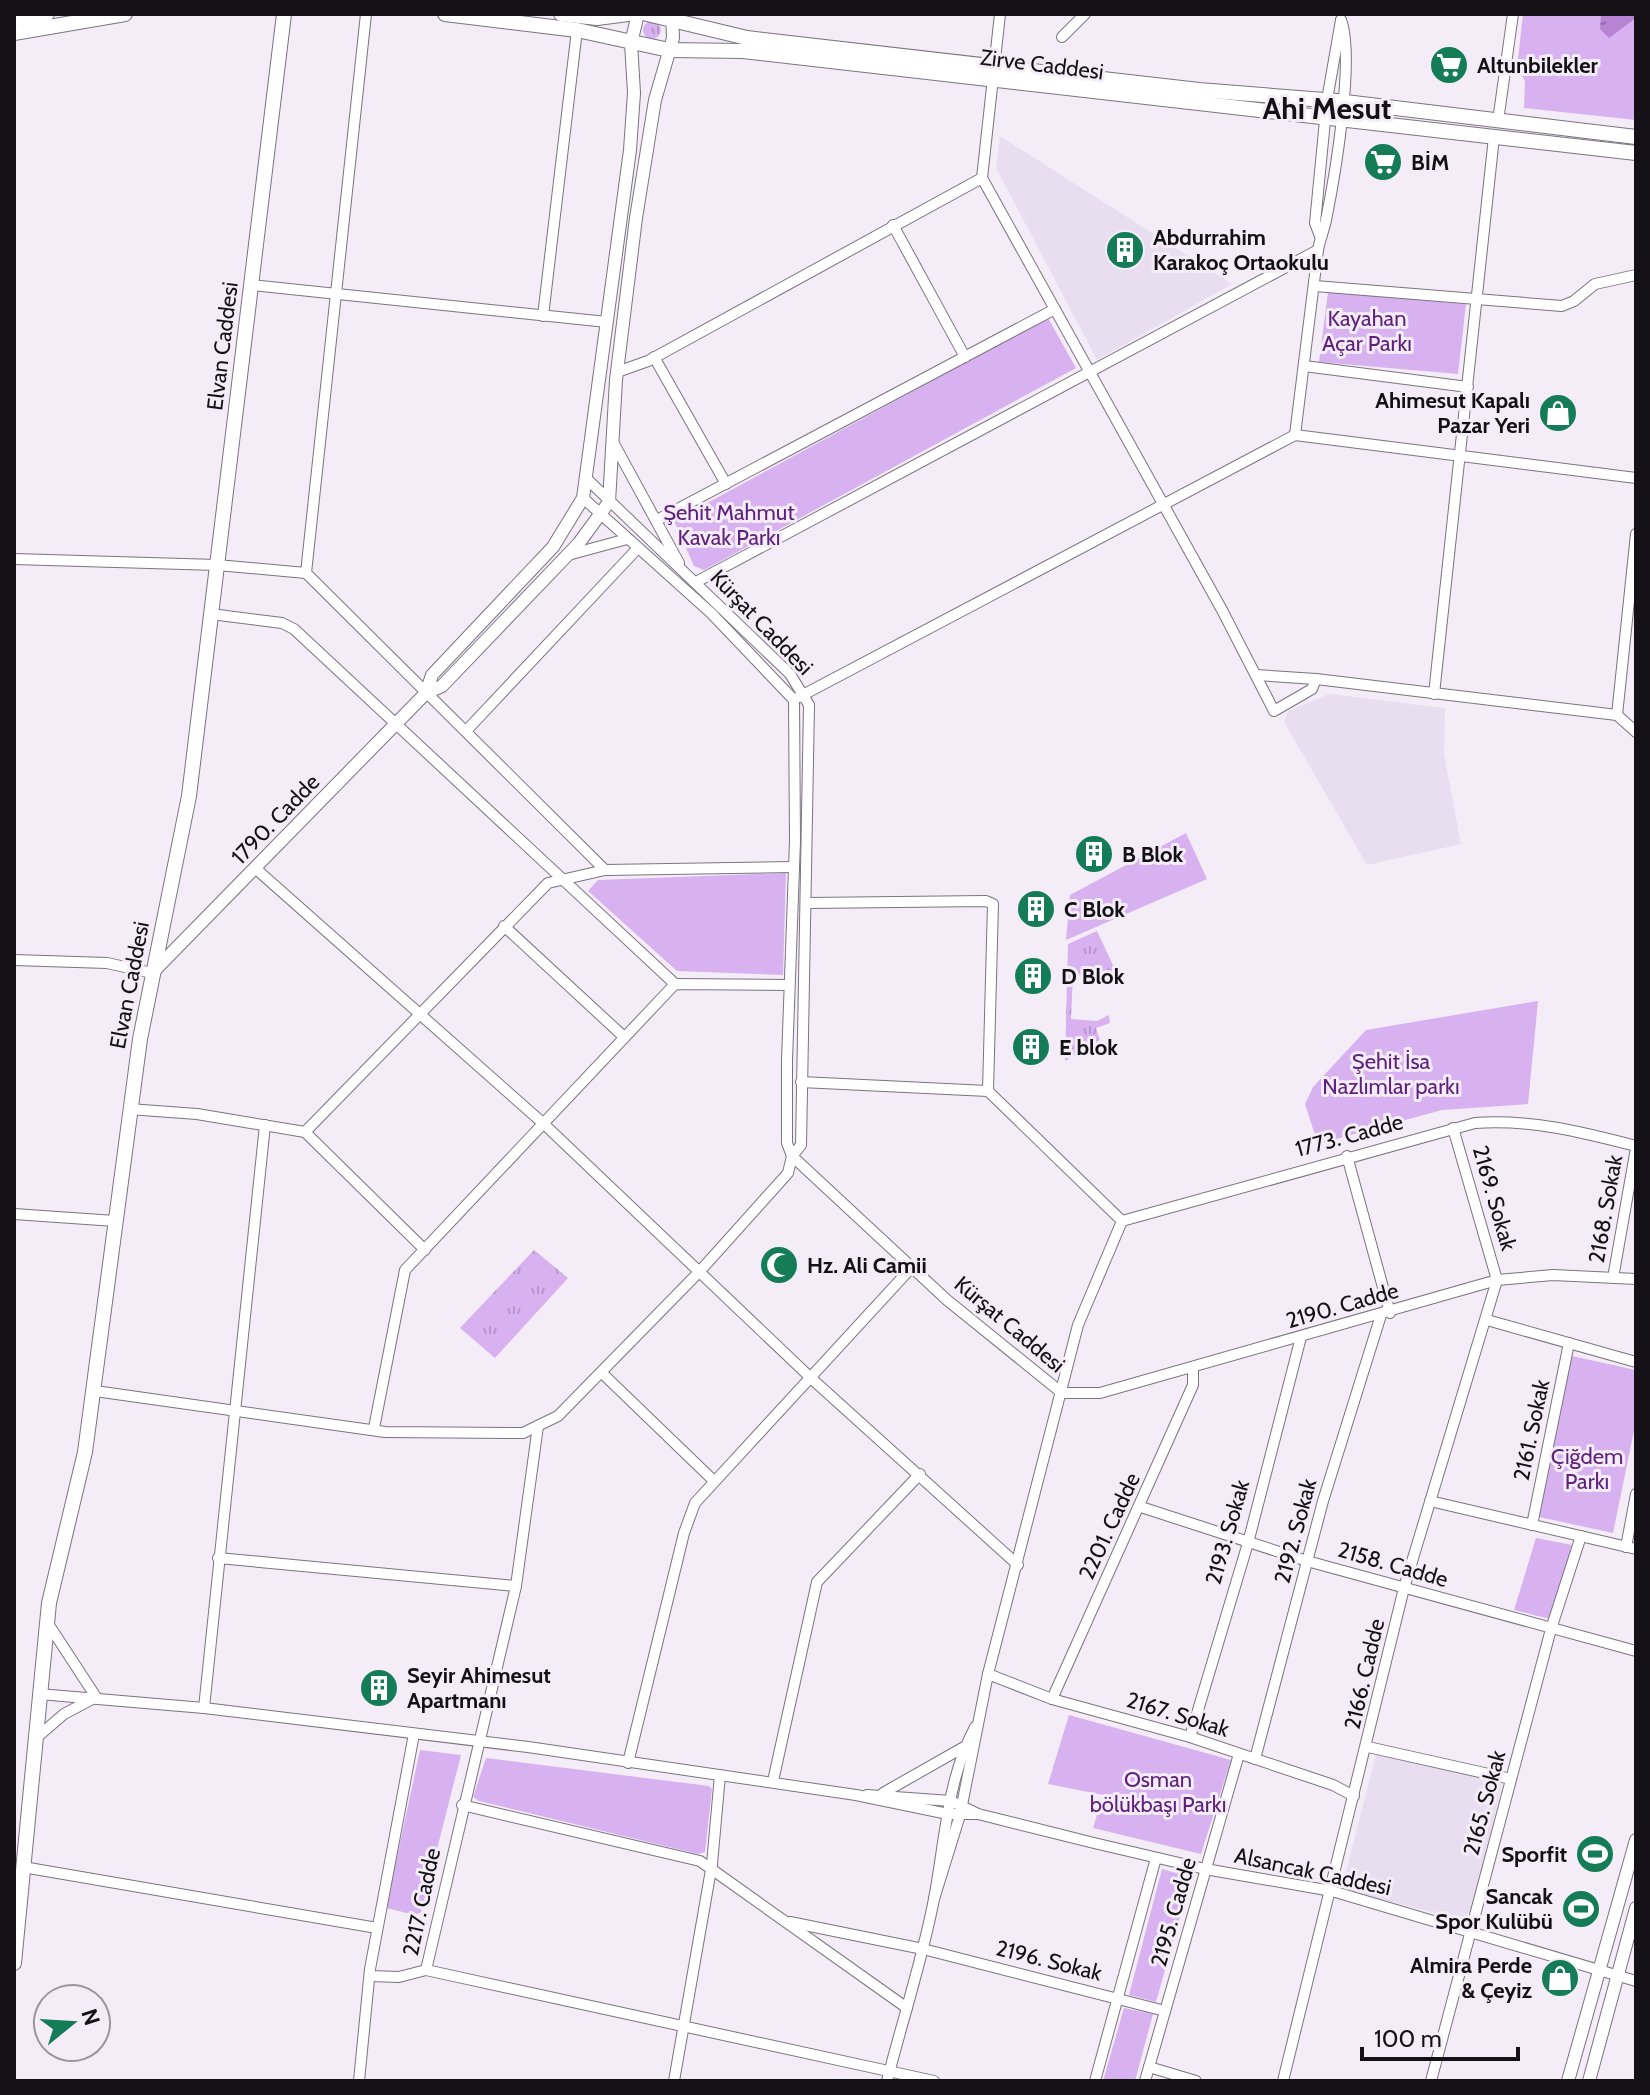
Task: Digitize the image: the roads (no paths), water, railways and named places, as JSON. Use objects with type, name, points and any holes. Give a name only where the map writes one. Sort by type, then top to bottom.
[{"type":"main road","points":[[14,19],[47,14]]},
{"type":"main road","points":[[14,33],[125,14]]},
{"type":"main road","name":"Elvan Caddesi","points":[[14,1963],[47,1622],[75,1505],[95,1391],[129,1109],[152,973],[184,827],[284,14]]},
{"type":"main road","name":"Zirve Caddesi","points":[[445,14],[577,30],[669,50],[743,51],[1334,100],[1636,137]]},
{"type":"main road","points":[[564,14],[597,18],[628,14]]},
{"type":"main road","name":"Zirve Caddesi","points":[[647,14],[672,17],[747,38],[1332,118],[1636,153]]},
{"type":"street","points":[[306,573],[366,14]]},
{"type":"street","points":[[588,480],[630,150],[634,93],[631,43],[638,14]]},
{"type":"street","points":[[1000,14],[982,178],[1163,503],[1274,711],[1312,689],[1316,679]]},
{"type":"street","points":[[1062,37],[1085,14]]},
{"type":"street","points":[[1498,121],[1513,14]]},
{"type":"street","points":[[672,17],[669,50],[655,100],[643,173],[617,372],[613,442],[681,568]]},
{"type":"street","points":[[1295,435],[1320,236],[1315,223],[1346,41],[1341,17]]},
{"type":"street","points":[[543,316],[577,30]]},
{"type":"street","points":[[1434,694],[1494,137]]},
{"type":"street","points":[[617,372],[654,357],[982,178]]},
{"type":"street","points":[[893,225],[965,357]]},
{"type":"street","points":[[696,582],[1318,250]]},
{"type":"street","points":[[1315,286],[1562,306],[1574,301],[1595,284],[1636,275]]},
{"type":"street","points":[[251,285],[607,322]]},
{"type":"street","points":[[657,520],[1055,309]]},
{"type":"street","points":[[654,357],[726,484]]},
{"type":"street","points":[[1304,366],[1468,387]]},
{"type":"street","points":[[799,697],[1295,435],[1636,478]]},
{"type":"street","name":"1790. Cadde","points":[[152,973],[426,693],[442,686],[602,514],[609,502],[613,442]]},
{"type":"street","name":"1790. Cadde","points":[[426,693],[432,675],[553,547],[583,498],[588,480]]},
{"type":"street","name":"Kürşat Caddesi","points":[[588,480],[790,674],[799,697],[789,985],[787,1143],[792,1156],[985,1332],[1062,1393]]},
{"type":"street","name":"Kürşat Caddesi","points":[[583,498],[711,613],[799,697],[812,716],[801,1145],[792,1156]]},
{"type":"street","points":[[1617,715],[1636,534]]},
{"type":"street","points":[[566,555],[627,539]]},
{"type":"street","points":[[466,731],[638,548]]},
{"type":"street","points":[[14,559],[217,565],[306,573],[605,870]]},
{"type":"street","points":[[211,614],[287,625],[563,877],[675,984],[789,985]]},
{"type":"street","points":[[1256,675],[1316,679],[1617,715],[1636,732]]},
{"type":"street","points":[[305,1132],[422,1015],[539,889],[563,877],[605,870],[794,867]]},
{"type":"street","points":[[255,868],[545,1125],[812,1379],[1018,1565]]},
{"type":"street","points":[[808,903],[986,901],[993,904],[988,1091]]},
{"type":"street","points":[[504,926],[623,1036]]},
{"type":"street","points":[[14,960],[107,963],[152,973]]},
{"type":"street","points":[[374,1428],[405,1270],[675,984]]},
{"type":"street","points":[[801,1082],[988,1091],[1122,1221],[1078,1325],[988,1674],[962,1810],[934,1899]]},
{"type":"street","points":[[129,1109],[197,1114],[305,1132],[425,1250]]},
{"type":"street","name":"1773. Cadde","points":[[1122,1221],[1453,1128],[1507,1121],[1559,1126],[1636,1147]]},
{"type":"street","points":[[204,1708],[265,1125]]},
{"type":"street","name":"2169. Sokak","points":[[1453,1128],[1497,1280]]},
{"type":"street","name":"2168. Sokak","points":[[1613,1278],[1636,1147]]},
{"type":"street","points":[[95,1391],[235,1413],[374,1428],[455,1435],[523,1433],[558,1416],[602,1373],[779,1186],[792,1156]]},
{"type":"street","points":[[1347,1156],[1385,1314]]},
{"type":"street","points":[[14,1214],[115,1221]]},
{"type":"street","points":[[628,1763],[688,1517],[695,1503],[913,1266]]},
{"type":"street","name":"2190. Cadde","points":[[1062,1393],[1100,1393],[1497,1280],[1553,1275],[1636,1279]]},
{"type":"street","name":"2166. Cadde","points":[[1283,2081],[1368,1747],[1404,1588],[1497,1280]]},
{"type":"street","name":"2192. Sokak","points":[[1255,1759],[1307,1561],[1385,1314]]},
{"type":"street","points":[[1487,1320],[1636,1362]]},
{"type":"street","name":"2193. Sokak","points":[[1190,1737],[1248,1543],[1301,1337]]},
{"type":"street","name":"2161. Sokak","points":[[1532,1525],[1569,1343]]},
{"type":"street","name":"2201. Cadde","points":[[1052,1699],[1141,1507],[1193,1385],[1193,1368]]},
{"type":"street","points":[[602,1373],[714,1481]]},
{"type":"street","name":"2217. Cadde","points":[[538,1426],[516,1586],[462,1805],[426,1970],[683,2024],[888,2075],[934,2081]]},
{"type":"street","points":[[773,1781],[821,1574],[920,1474]]},
{"type":"street","points":[[1430,1501],[1631,1548],[1636,1494]]},
{"type":"street","name":"2158. Cadde","points":[[1141,1507],[1307,1561],[1636,1651]]},
{"type":"street","name":"2165. Sokak","points":[[1431,2081],[1551,1629],[1581,1536]]},
{"type":"street","points":[[218,1558],[516,1586]]},
{"type":"street","points":[[47,1622],[96,1697]]},
{"type":"street","name":"2167. Sokak","points":[[988,1674],[1052,1699],[1190,1737],[1333,1785],[1354,1796]]},
{"type":"street","points":[[39,1694],[204,1708],[414,1734],[773,1781],[948,1814],[962,1810]]},
{"type":"street","points":[[35,1739],[64,1714],[96,1697]]},
{"type":"street","points":[[888,2075],[923,1949],[964,1747],[980,1718]]},
{"type":"street","points":[[359,2081],[377,1928],[414,1734]]},
{"type":"street","points":[[879,1795],[964,1747]]},
{"type":"street","points":[[1368,1747],[1511,1779]]},
{"type":"street","name":"2195. Cadde","points":[[1145,2081],[1239,1754]]},
{"type":"street","points":[[674,2081],[711,1868],[720,1775]]},
{"type":"street","points":[[856,1795],[951,1801],[962,1810]]},
{"type":"street","points":[[462,1805],[688,1857],[711,1868],[788,1921],[907,2008]]},
{"type":"street","name":"Alsancak Caddesi","points":[[962,1810],[1205,1869],[1332,1891],[1636,1981]]},
{"type":"street","points":[[1568,2081],[1636,1840]]},
{"type":"street","points":[[1095,2081],[1156,1858]]},
{"type":"street","points":[[23,1867],[377,1928]]},
{"type":"street","points":[[1589,2081],[1636,1908]]},
{"type":"street","name":"2196. Sokak","points":[[788,1921],[923,1949],[1165,2011]]},
{"type":"street","points":[[370,1976],[399,1977],[426,1970]]},
{"type":"street","points":[[1149,2067],[1196,2081]]},
{"type":"water","points":[[1601,14],[1636,14],[1636,18],[1609,38],[1600,29]]},
{"type":"place","name":"Altunbilekler","points":[[1449,65]]},
{"type":"place","name":"BİM","points":[[1383,162]]},
{"type":"place","name":"Abdurrahim Karakoç Ortaokulu","points":[[1125,250]]},
{"type":"place","name":"Ahimesut Kapalı Pazar Yeri","points":[[1558,413]]},
{"type":"place","name":"B Blok","points":[[1094,854]]},
{"type":"place","name":"C Blok","points":[[1036,909]]},
{"type":"place","name":"D Blok","points":[[1033,976]]},
{"type":"place","name":"E blok","points":[[1031,1047]]},
{"type":"place","name":"Hz. Ali Camii","points":[[779,1265]]},
{"type":"place","name":"Seyir Ahimesut Apartmanı","points":[[379,1688]]},
{"type":"place","name":"Sporfit","points":[[1595,1854]]},
{"type":"place","name":"Sancak Spor Kulübü","points":[[1581,1909]]},
{"type":"place","name":"Almira Perde & Çeyiz","points":[[1560,1978]]},
{"type":"district","name":"Ahi Mesut","points":[[1327,109]]},
{"type":"park label","name":"Kayahan Açar Parkı","points":[[1367,330]]},
{"type":"park label","name":"Şehit Mahmut Kavak Parkı","points":[[729,524]]},
{"type":"park label","name":"Şehit İsa Nazlımlar parkı","points":[[1391,1074]]},
{"type":"park label","name":"Çiğdem Parkı","points":[[1587,1468]]},
{"type":"park label","name":"Osman bölükbaşı Parkı","points":[[1158,1792]]}]
